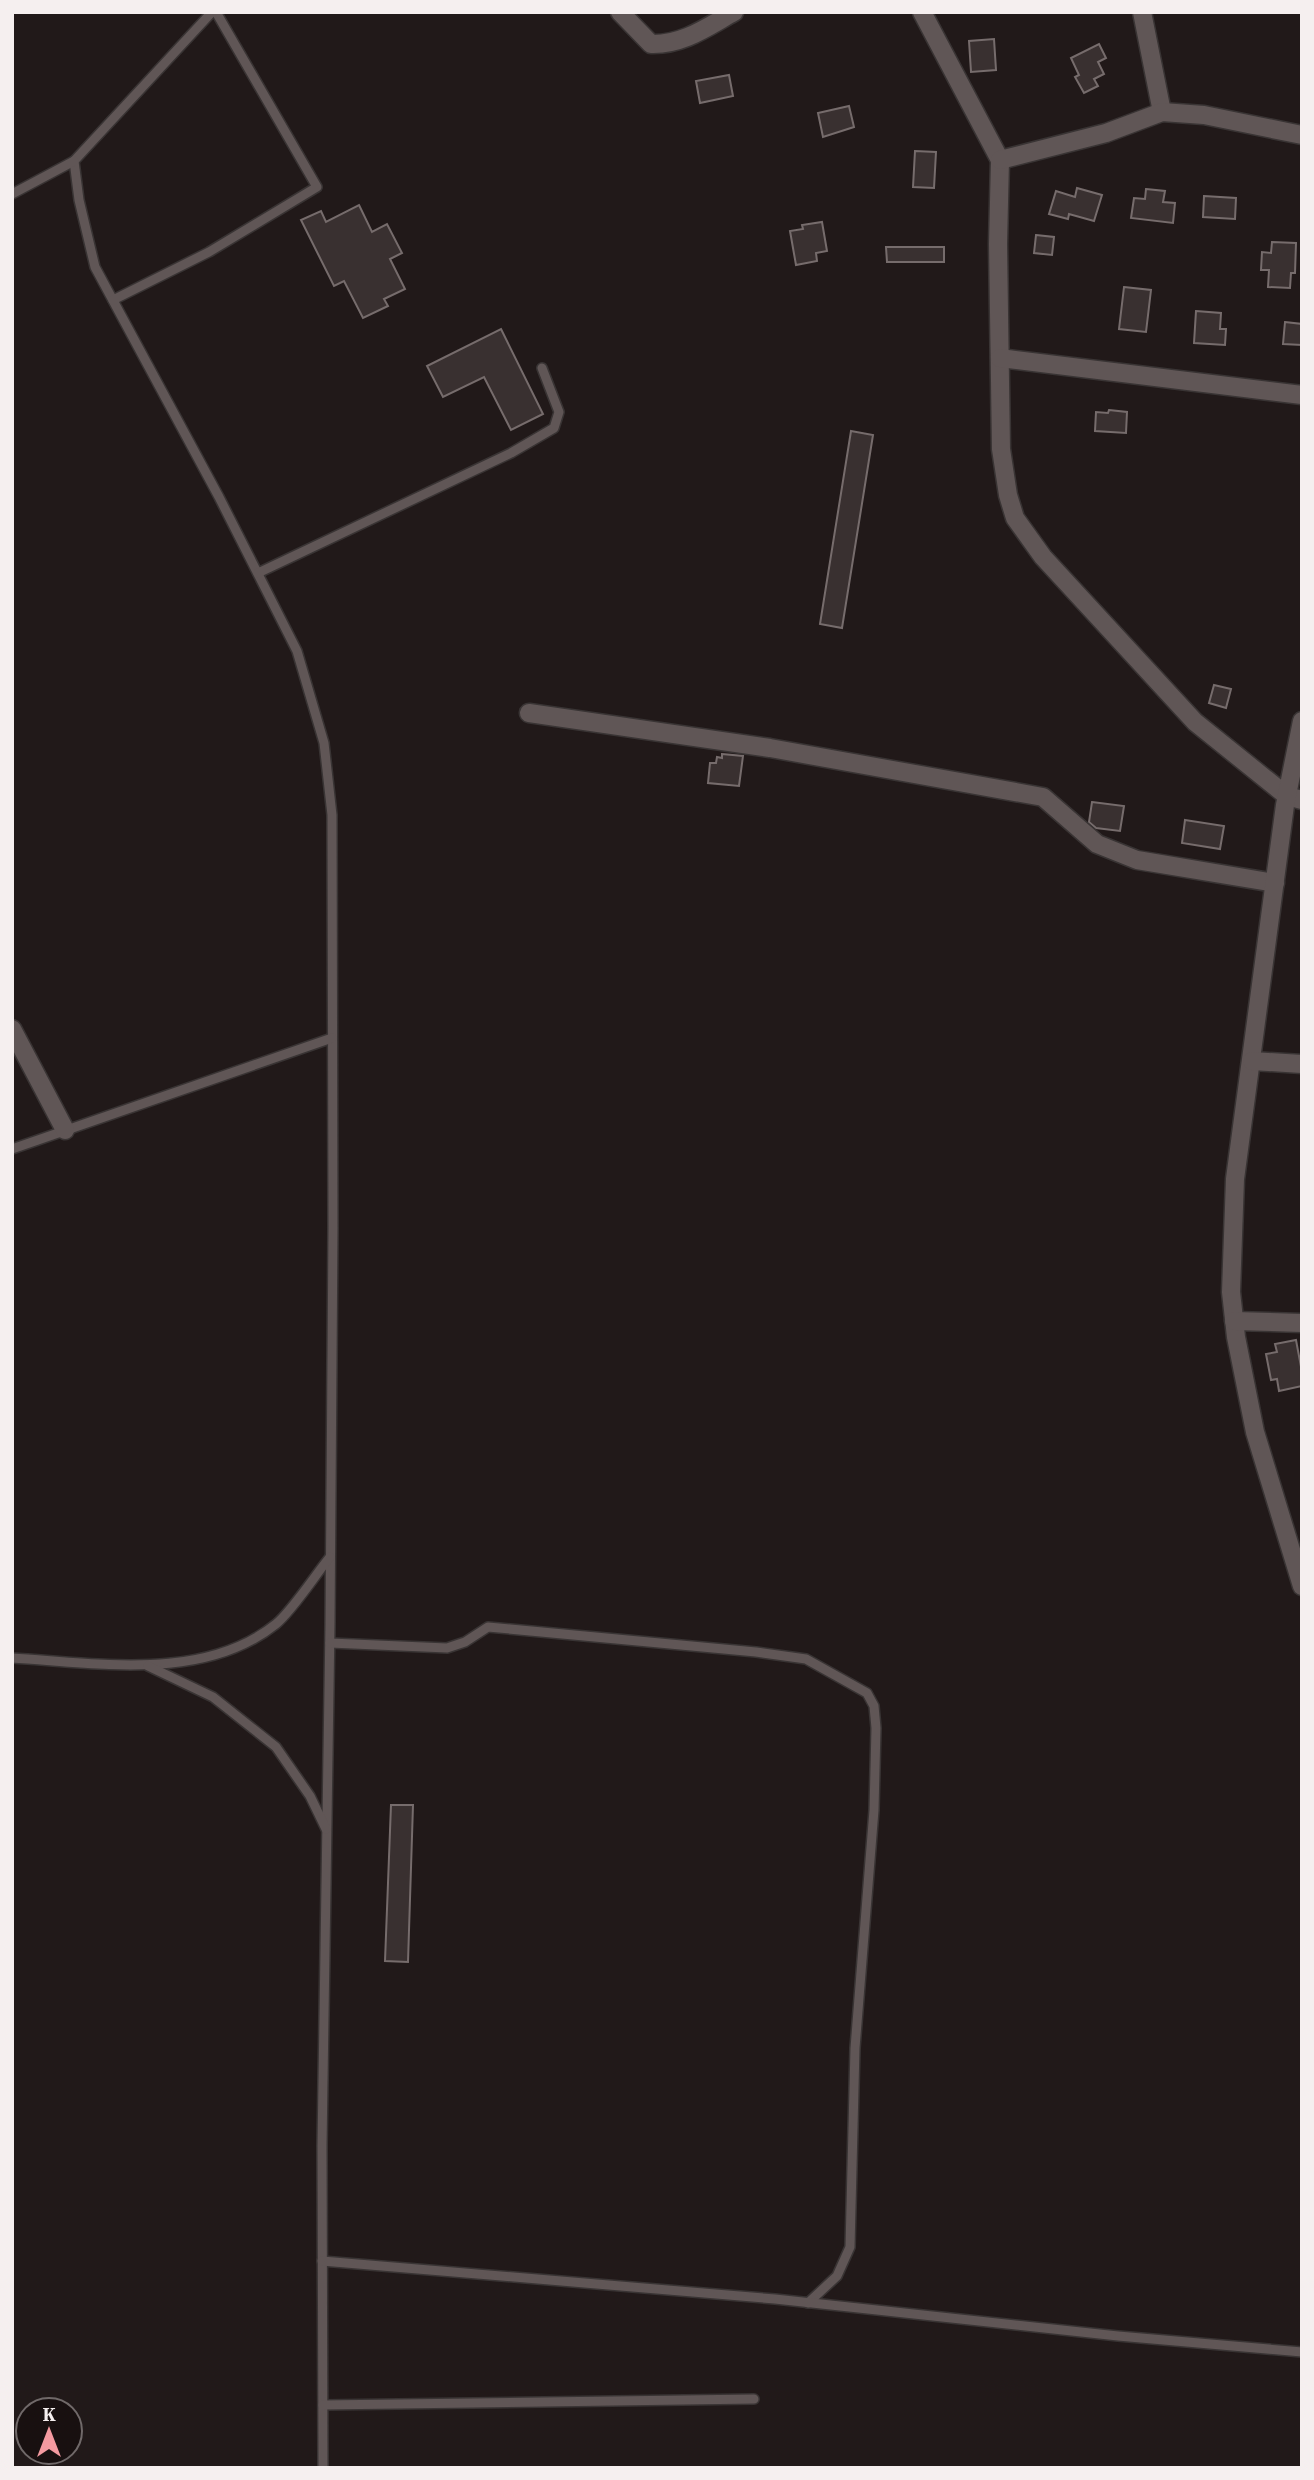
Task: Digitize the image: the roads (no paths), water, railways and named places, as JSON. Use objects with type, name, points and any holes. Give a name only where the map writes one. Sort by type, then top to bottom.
[{"type":"street","points":[[620,12],[651,44],[670,44],[693,36],[734,12]]},
{"type":"street","points":[[922,12],[1000,160],[998,244],[1001,449],[1008,495],[1016,518],[1043,556],[1195,722],[1295,798]]},
{"type":"street","points":[[1142,12],[1162,112]]},
{"type":"street","points":[[1000,160],[1106,133],[1162,112],[1204,115],[1302,135]]},
{"type":"street","points":[[1000,358],[1302,395]]},
{"type":"street","points":[[529,713],[770,748],[1043,797],[1097,844],[1137,860],[1275,883]]},
{"type":"street","points":[[1302,721],[1295,798],[1275,883],[1235,1179],[1231,1292],[1255,1432],[1302,1586]]},
{"type":"street","points":[[12,1029],[65,1130]]},
{"type":"street","points":[[1252,1061],[1302,1064]]},
{"type":"street","points":[[1234,1321],[1302,1323]]},
{"type":"lane","points":[[12,194],[74,161],[214,12],[317,187],[209,252],[113,300]]},
{"type":"lane","points":[[74,161],[79,200],[95,267],[297,651],[324,743],[332,815],[330,1643],[322,2261],[323,2468]]},
{"type":"lane","points":[[258,573],[511,453],[554,428],[559,412],[542,368]]},
{"type":"lane","points":[[12,1149],[332,1038]]},
{"type":"lane","points":[[12,1658],[146,1665],[210,1657],[240,1646],[278,1623],[330,1556]]},
{"type":"lane","points":[[330,1643],[447,1647],[465,1642],[488,1627],[806,1659],[867,1693],[874,1706],[876,1728],[874,1810],[855,2048],[850,2247],[837,2276],[808,2303]]},
{"type":"lane","points":[[146,1665],[213,1698],[276,1747],[310,1796],[327,1831]]},
{"type":"lane","points":[[322,2261],[808,2303],[1118,2336],[1302,2352]]},
{"type":"lane","points":[[323,2405],[754,2399]]}]
